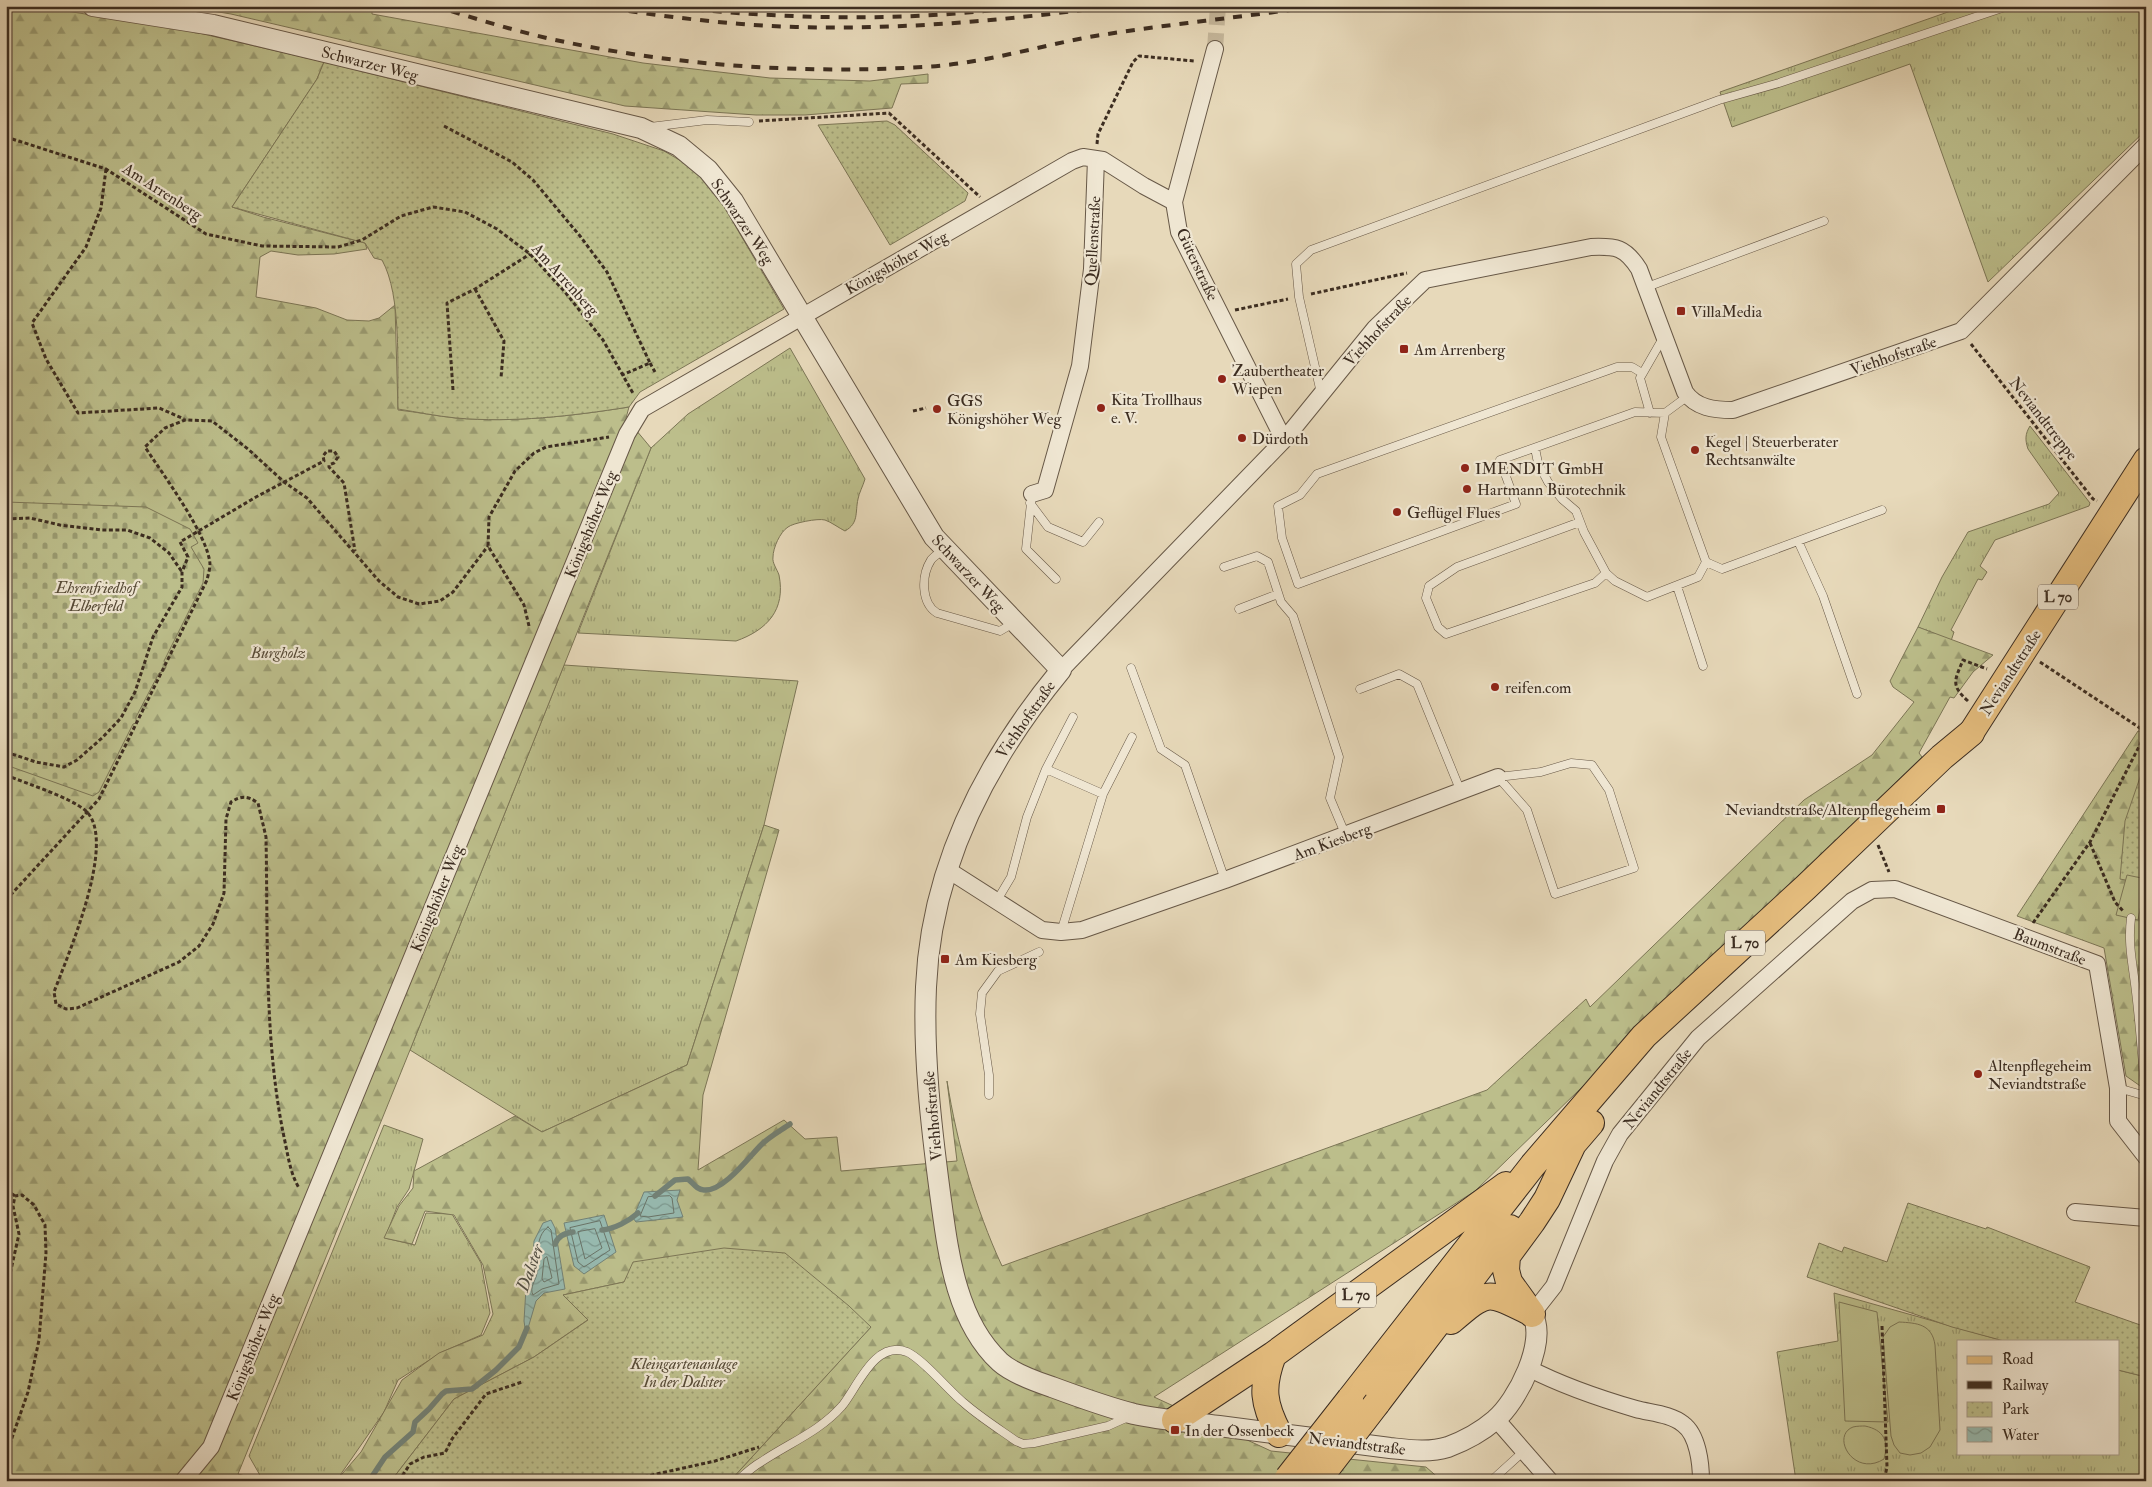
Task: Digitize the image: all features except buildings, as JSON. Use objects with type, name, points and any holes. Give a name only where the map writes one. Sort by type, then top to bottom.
[{"type":"highway","name":"L 70","points":[[1317,1481],[1573,1144],[1657,1048],[1877,842],[1952,765],[1977,724]]},
{"type":"highway","name":"L 70","points":[[1287,1480],[1533,1165],[1644,1036],[1806,887],[1977,724]]},
{"type":"highway","points":[[1532,1314],[1509,1282],[1506,1270],[1507,1256],[1547,1199],[1573,1144]]},
{"type":"highway","name":"L 70","points":[[1153,1417],[1273,1355],[1533,1165]]},
{"type":"highway","points":[[1414,1352],[1475,1300],[1484,1296],[1493,1296],[1504,1300],[1532,1314]]},
{"type":"highway","points":[[1273,1355],[1266,1374],[1264,1395],[1270,1417],[1279,1434]]},
{"type":"main road","name":"Neviandtstraße","points":[[1977,724],[2146,460]]},
{"type":"street","name":"Schwarzer Weg","points":[[93,6],[213,25],[641,128],[679,146],[708,170],[733,201],[934,537],[1061,670]]},
{"type":"street","name":"Güterstraße","points":[[1214,56],[1174,202],[1179,232],[1284,440]]},
{"type":"street","name":"Viehhofstraße","points":[[1153,1417],[1086,1400],[1049,1386],[1002,1364],[978,1336],[961,1301],[944,1223],[932,1138],[926,1016],[929,947],[937,907],[963,825],[988,772],[1033,704],[1061,670],[1284,440],[1375,328],[1425,280],[1591,248],[1607,246],[1621,249],[1630,256],[1639,269],[1688,396],[1692,401],[1705,407],[1733,410],[1961,332],[2146,145]]},
{"type":"street","name":"Königshöher Weg","points":[[183,1481],[211,1448],[627,434],[642,409],[1072,161],[1083,157],[1096,159]]},
{"type":"street","points":[[1096,159],[1103,160],[1144,186],[1174,202]]},
{"type":"street","name":"Quellenstraße","points":[[1031,499],[1045,490],[1080,366],[1092,269],[1096,159]]},
{"type":"street","name":"Am Kiesberg","points":[[948,870],[1042,930],[1061,932],[1082,930],[1346,836],[1498,777]]},
{"type":"street","name":"Baumstraße","points":[[1896,889],[2097,964],[2118,1088],[2118,1121],[2146,1157]]},
{"type":"street","name":"Neviandtstraße","points":[[1153,1417],[1422,1451],[1446,1448],[1472,1436],[1496,1420],[1518,1390],[1535,1350],[1538,1332],[1537,1322],[1532,1314],[1554,1286],[1605,1161],[1620,1134],[1698,1038],[1852,901],[1872,890],[1896,889]]},
{"type":"street","points":[[2075,1212],[2146,1218]]},
{"type":"street","points":[[1528,1368],[1564,1386],[1636,1409],[1672,1418],[1684,1424],[1692,1436],[1701,1465],[1701,1481]]},
{"type":"street","points":[[1496,1420],[1550,1481]]},
{"type":"lane","points":[[1321,393],[1299,297],[1296,264],[1312,250],[1719,100],[1779,83],[2008,6]]},
{"type":"lane","points":[[641,128],[706,120],[749,122]]},
{"type":"lane","points":[[1647,287],[1824,221]]},
{"type":"lane","points":[[1650,413],[1640,378],[1665,335]]},
{"type":"lane","points":[[1642,374],[1632,368],[1617,368],[1316,474],[1300,495],[1278,506],[1282,538],[1298,584],[1516,504],[1500,460],[1635,412],[1665,413],[1688,396]]},
{"type":"lane","points":[[1665,413],[1661,437],[1706,562],[1722,569],[1882,510]]},
{"type":"lane","points":[[1535,448],[1538,463],[1548,482],[1562,499],[1576,511],[1606,573],[1616,581],[1647,596],[1698,577],[1706,562]]},
{"type":"lane","points":[[1031,499],[1048,527],[1083,542],[1100,522]]},
{"type":"lane","points":[[1031,499],[1026,550],[1056,579]]},
{"type":"lane","points":[[1580,522],[1456,567],[1429,586],[1426,598],[1438,627],[1446,634],[1595,583],[1606,573]]},
{"type":"lane","points":[[1798,541],[1823,596],[1857,694]]},
{"type":"lane","points":[[944,549],[931,560],[928,571],[924,590],[930,609],[937,614],[1000,631],[1015,622]]},
{"type":"lane","points":[[1224,567],[1256,556],[1268,562],[1281,602],[1293,616],[1339,757],[1330,798],[1346,836]]},
{"type":"lane","points":[[1677,586],[1703,666]]},
{"type":"lane","points":[[1239,609],[1278,594]]},
{"type":"lane","points":[[1130,668],[1161,749],[1186,765],[1225,880]]},
{"type":"lane","points":[[1360,689],[1399,674],[1417,684],[1461,792]]},
{"type":"lane","points":[[996,902],[1010,877],[1027,817],[1046,769],[1073,717]]},
{"type":"lane","points":[[1061,932],[1103,794],[1132,737]]},
{"type":"lane","points":[[1571,763],[1592,765],[1609,790],[1634,868],[1556,894],[1527,810],[1498,777],[1541,772],[1571,763]]},
{"type":"lane","points":[[1046,769],[1103,794]]},
{"type":"lane","points":[[2118,1088],[2146,1096],[2135,983],[2128,939],[2131,918]]},
{"type":"lane","points":[[989,1095],[989,1075],[980,1014],[982,993],[998,971],[1039,952]]},
{"type":"lane","points":[[737,1481],[760,1462],[810,1434],[830,1420],[844,1403],[872,1361],[892,1351],[906,1352],[915,1358],[963,1403],[1016,1442],[1023,1444],[1153,1417]]},
{"type":"lane","points":[[1491,1481],[1524,1451]]},
{"type":"path","points":[[1096,159],[1098,134],[1133,62],[1140,56],[1214,56]]},
{"type":"path","points":[[749,122],[889,113],[991,208]]},
{"type":"path","points":[[444,126],[512,162],[533,180],[580,236],[607,272],[655,372]]},
{"type":"path","name":"Am Arrenberg","points":[[6,137],[106,169],[206,234],[262,246],[338,247],[362,240],[402,216],[433,207],[465,212],[497,229],[530,254],[565,292],[603,340],[642,409]]},
{"type":"path","points":[[106,169],[101,208],[86,247],[32,323],[46,360],[78,413],[159,408],[185,420],[212,421],[248,449],[284,482],[307,498],[379,581],[398,597],[419,604],[440,601],[453,592],[488,546]]},
{"type":"path","points":[[453,390],[447,303],[530,254]]},
{"type":"path","points":[[1221,313],[1414,271]]},
{"type":"path","points":[[475,288],[504,341],[501,378]]},
{"type":"path","name":"Neviandttreppe","points":[[1961,332],[2094,499],[2116,508]]},
{"type":"path","points":[[622,375],[650,363]]},
{"type":"path","points":[[913,411],[926,408]]},
{"type":"path","points":[[6,900],[99,799],[207,580],[210,565],[198,530],[145,447],[165,428],[185,420]]},
{"type":"path","points":[[540,645],[532,636],[524,605],[488,546],[489,517],[515,471],[534,453],[546,447],[627,434]]},
{"type":"path","points":[[6,752],[36,762],[64,767],[77,760],[102,738],[121,718],[135,692],[153,637],[182,587],[182,572],[188,557],[180,542],[198,530],[324,461],[323,456],[327,451],[334,452],[338,457],[329,467],[344,483],[355,552]]},
{"type":"path","points":[[6,519],[30,518],[60,525],[102,530],[127,530],[150,538],[169,553],[182,572]]},
{"type":"path","points":[[2023,650],[2146,732],[2090,842],[2024,936]]},
{"type":"path","points":[[1977,724],[1957,692],[1954,681],[1963,660],[2006,677]]},
{"type":"path","points":[[6,775],[71,802],[87,812],[95,830],[96,851],[94,871],[87,899],[54,992],[56,1004],[66,1009],[78,1008],[179,962],[199,946],[213,924],[224,893],[226,819],[231,802],[240,797],[250,797],[258,803],[266,837],[272,1057],[280,1118],[293,1178],[310,1206]]},
{"type":"path","points":[[1877,842],[1896,889]]},
{"type":"path","points":[[2090,842],[2115,902],[2131,918]]},
{"type":"path","points":[[6,1190],[15,1196],[22,1195],[34,1205],[45,1225],[46,1253],[39,1340],[28,1392],[6,1455]]},
{"type":"path","points":[[6,1292],[19,1234],[13,1206],[15,1196]]},
{"type":"path","points":[[1882,1326],[1887,1467],[1884,1481]]},
{"type":"path","points":[[399,1481],[410,1464],[424,1457],[445,1453],[452,1439],[486,1394],[522,1382]]},
{"type":"path","points":[[625,1481],[715,1461],[767,1445]]},
{"type":"green space","name":"Burgholz","points":[[6,6],[35,6],[186,30],[324,62],[317,79],[232,207],[263,217],[365,243],[367,249],[334,254],[298,255],[271,251],[260,257],[256,297],[316,308],[347,320],[369,321],[379,318],[395,305],[398,410],[456,418],[499,420],[564,416],[629,407],[626,418],[651,448],[238,1474],[263,1481],[6,1481]]},
{"type":"green space","points":[[182,6],[372,6],[372,14],[643,63],[770,78],[870,81],[928,74],[928,83],[901,84],[892,108],[805,115],[756,115],[625,106],[231,14]]},
{"type":"green space","points":[[1965,6],[2146,6],[2146,130],[1988,282],[1910,64],[1732,127],[1720,92]]},
{"type":"green space","points":[[324,62],[613,134],[664,151],[688,165],[707,183],[723,205],[784,309],[640,392],[629,407],[564,416],[499,420],[456,418],[398,409],[396,312],[393,293],[382,260],[374,258],[365,243],[232,207],[317,79]]},
{"type":"green space","points":[[887,121],[895,125],[968,193],[965,201],[890,245],[818,125]]},
{"type":"green space","points":[[790,348],[865,479],[853,525],[845,531],[827,521],[817,520],[791,525],[785,529],[773,553],[773,562],[779,575],[780,587],[780,599],[777,608],[765,625],[736,641],[578,633],[651,448],[688,414]]},
{"type":"green space","points":[[2030,426],[2090,503],[2089,506],[1995,540],[1980,566],[1987,572],[1982,580],[1978,579],[1951,630],[1954,632],[1951,641],[1918,627],[1942,577],[1968,532],[2049,504],[2059,493],[2028,449],[2026,437]]},
{"type":"green space","name":"Ehrenfriedhof Elberfeld","points":[[6,502],[146,507],[190,529],[198,543],[191,547],[204,569],[203,583],[164,661],[166,667],[164,671],[159,673],[136,717],[136,723],[133,724],[99,792],[93,796],[6,765]]},
{"type":"green space","points":[[1918,627],[1993,655],[1973,672],[1954,698],[1950,697],[1919,753],[1922,757],[1475,1191],[1154,1397],[1271,1451],[1426,1467],[1442,1481],[730,1481],[871,1327],[624,1282],[563,1295],[589,1319],[534,1357],[454,1399],[391,1481],[336,1481],[361,1452],[402,1380],[439,1353],[483,1335],[493,1314],[483,1265],[454,1215],[425,1211],[412,1244],[384,1238],[399,1206],[413,1188],[414,1171],[515,1116],[542,1132],[687,1065],[764,825],[779,830],[703,1095],[698,1170],[784,1120],[805,1139],[837,1137],[841,1171],[957,1161],[947,1081],[968,1175],[983,1221],[1002,1266],[1487,1090],[1586,999],[1590,1007],[1804,800],[1872,755],[1914,702],[1893,687],[1890,681]]},
{"type":"green space","points":[[564,665],[798,681],[764,825],[687,1065],[542,1132],[410,1050]]},
{"type":"green space","points":[[2138,731],[2146,732],[2146,1090],[2126,1076],[2104,948],[2017,916]]},
{"type":"green space","points":[[2146,760],[2146,884],[2120,879],[2125,821]]},
{"type":"green space","points":[[2127,875],[2146,879],[2138,920],[2116,915]]},
{"type":"green space","points":[[384,1125],[423,1139],[409,1189],[397,1207],[385,1238],[415,1245],[426,1213],[452,1214],[481,1263],[490,1313],[481,1335],[442,1352],[398,1380],[384,1412],[336,1481],[276,1481],[261,1477],[249,1456]]},
{"type":"green space","points":[[1908,1203],[1986,1229],[1987,1227],[2090,1267],[2075,1302],[2146,1327],[2146,1377],[2120,1370],[2120,1340],[2000,1340],[1952,1327],[1807,1277],[1819,1243],[1842,1252],[1844,1247],[1887,1262]]},
{"type":"green space","name":"Kleingartenanlage In der Dalster","points":[[724,1248],[785,1253],[849,1306],[871,1327],[730,1481],[391,1481],[454,1399],[534,1357],[588,1320],[563,1295],[624,1282],[633,1262]]},
{"type":"green space","points":[[1834,1293],[2000,1340],[1957,1340],[1957,1454],[2120,1454],[2120,1370],[2146,1377],[2146,1481],[1796,1481],[1777,1352],[1838,1341]]},
{"type":"green space","points":[[1839,1302],[1877,1312],[1888,1422],[1845,1421]]},
{"type":"green space","points":[[1899,1322],[1923,1326],[1931,1333],[1935,1345],[1940,1430],[1930,1447],[1921,1453],[1910,1455],[1900,1453],[1894,1445],[1891,1436],[1883,1337],[1890,1327]]},
{"type":"green space","points":[[1865,1426],[1877,1430],[1884,1437],[1886,1447],[1884,1459],[1873,1463],[1863,1463],[1855,1460],[1849,1454],[1845,1446],[1844,1438],[1846,1432],[1853,1427]]},
{"type":"water","points":[[680,1190],[677,1200],[683,1217],[636,1222],[633,1218],[644,1192]]},
{"type":"water","points":[[604,1215],[616,1252],[584,1274],[574,1266],[564,1223]]},
{"type":"water","points":[[551,1220],[555,1228],[565,1289],[544,1293],[536,1301],[526,1335],[524,1321],[526,1288],[532,1273],[534,1241],[543,1223]]},
{"type":"waterway","name":"Dalster","points":[[655,1196],[675,1180],[688,1179],[697,1188],[702,1190],[719,1186],[735,1173],[764,1142],[790,1124]]},
{"type":"waterway","name":"Dalster","points":[[602,1230],[621,1224],[638,1213]]},
{"type":"waterway","name":"Dalster","points":[[555,1244],[562,1235],[573,1232]]},
{"type":"waterway","name":"Dalster","points":[[369,1481],[385,1457],[413,1432],[415,1422],[442,1394],[446,1391],[472,1389],[476,1386],[496,1370],[519,1347],[527,1328]]},
{"type":"tunnel","points":[[1215,49],[1218,6]]},
{"type":"railway","points":[[434,6],[565,42],[653,57],[743,66],[833,69],[878,69],[945,65],[988,59],[1095,36],[1318,6]]},
{"type":"railway","points":[[593,6],[720,22],[836,28],[956,23],[1114,6]]},
{"type":"railway","points":[[659,6],[751,14],[843,17],[934,15],[1026,6]]},
{"type":"place","name":"VillaMedia","points":[[1681,311]]},
{"type":"place","name":"Am Arrenberg","points":[[1404,349]]},
{"type":"place","name":"Zaubertheater Wiepen","points":[[1222,379]]},
{"type":"place","name":"Kita Trollhaus e. V.","points":[[1101,408]]},
{"type":"place","name":"GGS Königshöher Weg","points":[[937,409]]},
{"type":"place","name":"Dürdoth","points":[[1242,438]]},
{"type":"place","name":"Kegel | Steuerberater Rechtsanwälte","points":[[1695,450]]},
{"type":"place","name":"IMENDIT GmbH","points":[[1465,468]]},
{"type":"place","name":"Hartmann Bürotechnik","points":[[1467,489]]},
{"type":"place","name":"Geflügel Flues","points":[[1397,512]]},
{"type":"place","name":"reifen.com","points":[[1495,687]]},
{"type":"place","name":"Neviandtstraße/Altenpflegeheim","points":[[1941,809]]},
{"type":"place","name":"Am Kiesberg","points":[[945,959]]},
{"type":"place","name":"Altenpflegeheim Neviandtstraße","points":[[1978,1074]]},
{"type":"place","name":"In der Ossenbeck","points":[[1175,1430]]}]
